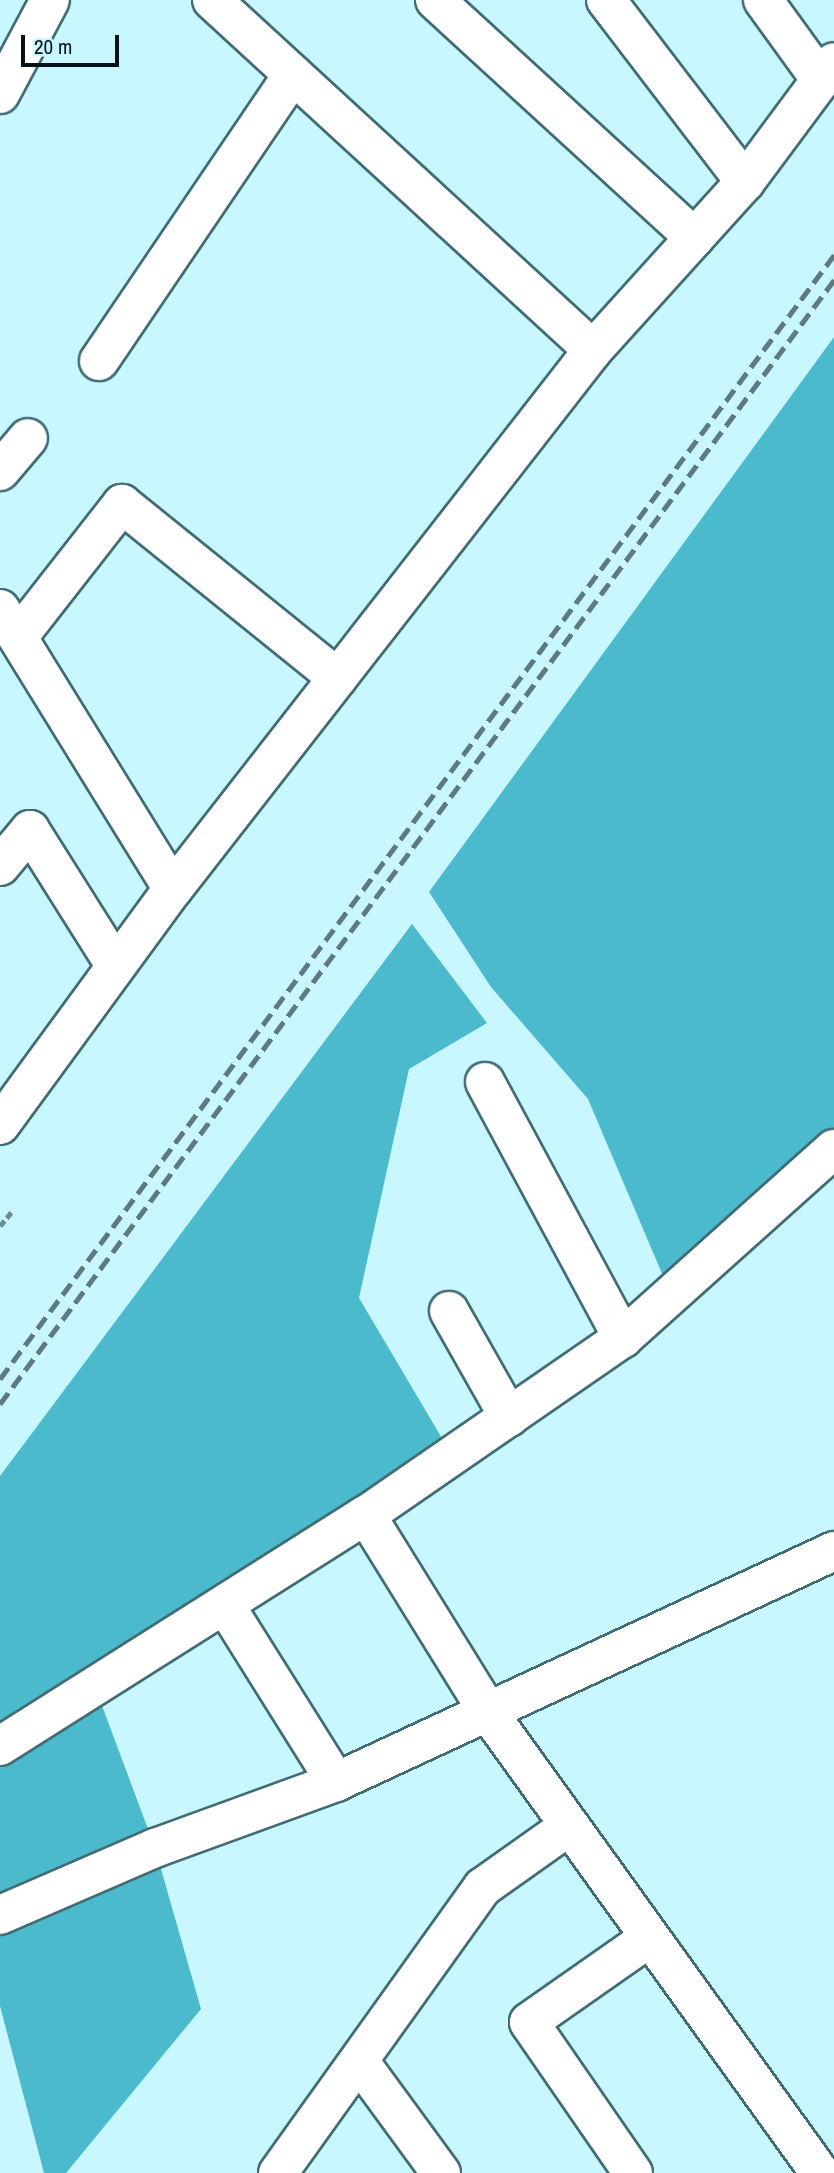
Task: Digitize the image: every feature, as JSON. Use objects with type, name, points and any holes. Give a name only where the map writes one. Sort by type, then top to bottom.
[{"type":"street","points":[[0,94],[50,0]]},
{"type":"street","points":[[212,0],[593,350]]},
{"type":"street","points":[[606,0],[745,182]]},
{"type":"street","points":[[0,1125],[173,889],[593,350],[745,182],[827,71],[763,0]]},
{"type":"street","points":[[440,2],[695,238]]},
{"type":"street","points":[[99,361],[293,75]]},
{"type":"street","points":[[0,471],[28,438]]},
{"type":"street","points":[[173,889],[9,623],[122,504],[338,678]]},
{"type":"street","points":[[0,866],[30,830],[115,965]]},
{"type":"street","points":[[485,1082],[623,1338]]},
{"type":"street","points":[[0,1746],[366,1515],[623,1338],[834,1149]]},
{"type":"street","points":[[449,1311],[509,1417]]},
{"type":"street","points":[[366,1515],[490,1715],[820,2173]]},
{"type":"street","points":[[0,1915],[155,1849],[336,1782],[490,1715],[659,1628],[834,1550]]},
{"type":"street","points":[[225,1605],[336,1782]]},
{"type":"street","points":[[278,2173],[483,1887],[569,1826]]},
{"type":"street","points":[[633,2173],[529,2022],[649,1938]]},
{"type":"street","points":[[359,2061],[441,2173]]},
{"type":"path","points":[[0,1226],[12,1211]]},
{"type":"shaded area","points":[[834,337],[834,1149],[666,1283],[588,1099],[491,987],[429,892]]},
{"type":"shaded area","points":[[412,924],[487,1023],[409,1069],[359,1298],[443,1440],[88,1668],[155,1848],[201,2009],[66,2173],[44,2173],[0,2006],[0,1476]]},
{"type":"railway","points":[[0,1379],[834,255]]},
{"type":"railway","points":[[0,1404],[834,280]]}]
